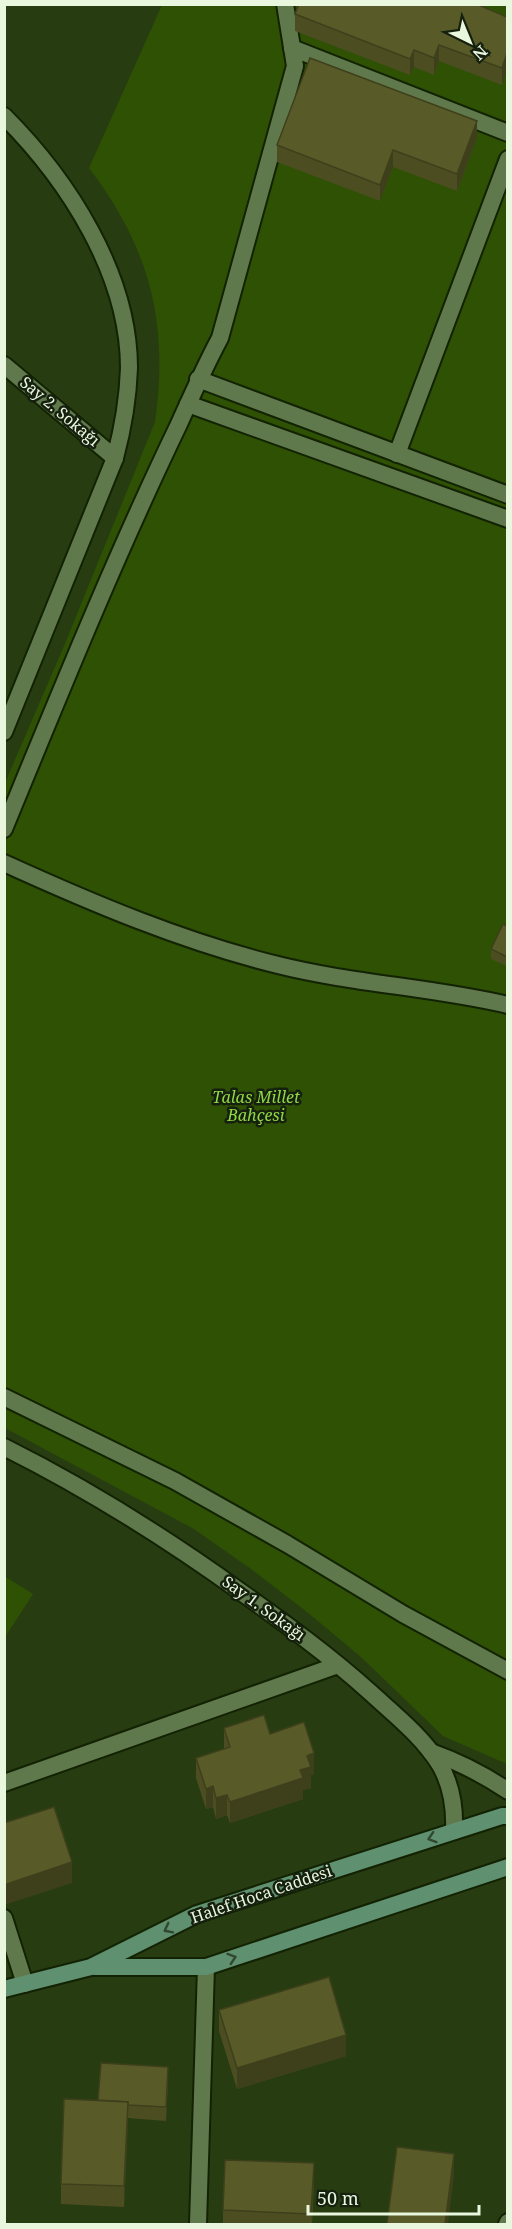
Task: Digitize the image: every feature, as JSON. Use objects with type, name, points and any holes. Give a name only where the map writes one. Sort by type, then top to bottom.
[{"type":"main road","name":"Halef Hoca Caddesi","points":[[91,1967],[197,1914],[507,1816]]},
{"type":"main road","points":[[4,1989],[91,1967],[206,1967],[507,1867]]},
{"type":"street","points":[[4,829],[136,514],[198,379],[220,338],[295,66],[285,4]]},
{"type":"street","points":[[292,48],[507,133]]},
{"type":"street","points":[[4,116],[43,157],[78,209],[95,241],[116,292],[127,337],[129,366],[124,416],[115,458],[4,732]]},
{"type":"street","points":[[397,454],[507,159]]},
{"type":"street","name":"Say 2. Sokağı","points":[[4,365],[115,458]]},
{"type":"street","points":[[198,379],[507,495]]},
{"type":"street","points":[[188,404],[507,519]]},
{"type":"street","points":[[4,862],[96,903],[236,954],[312,972],[442,992],[507,1005]]},
{"type":"street","points":[[4,1397],[185,1486],[403,1614],[507,1671]]},
{"type":"street","name":"Say 1. Sokağı","points":[[4,1447],[93,1494],[152,1530],[297,1632],[338,1665],[389,1709],[431,1752],[448,1784],[454,1815],[454,1831]]},
{"type":"street","points":[[4,1783],[338,1665]]},
{"type":"street","points":[[431,1752],[475,1771],[507,1791]]},
{"type":"street","points":[[4,1918],[25,1984]]},
{"type":"street","points":[[198,2224],[206,1967]]},
{"type":"green space","name":"Talas Millet Bahçesi","points":[[162,5],[507,5],[507,1764],[443,1736],[361,1657],[307,1612],[194,1529],[5,1428],[5,783],[64,646],[155,422],[159,386],[159,352],[150,288],[127,228],[89,168]]},
{"type":"green space","points":[[4,1576],[33,1594],[5,1637],[4,1637]]},
{"type":"building","points":[[299,4],[476,4],[507,17],[507,53],[502,68],[439,45],[434,58],[414,50],[410,59],[295,14]]},
{"type":"building","points":[[310,58],[477,121],[457,174],[393,150],[380,185],[277,145]]},
{"type":"building","points":[[503,924],[507,926],[507,957],[491,949]]},
{"type":"building","points":[[264,1715],[270,1734],[304,1722],[314,1753],[307,1756],[311,1767],[300,1770],[303,1778],[230,1802],[227,1795],[216,1798],[213,1786],[206,1789],[196,1758],[230,1747],[224,1728]]},
{"type":"building","points":[[54,1807],[72,1862],[4,1885],[4,1823]]},
{"type":"building","points":[[329,1977],[346,2035],[237,2068],[219,2010]]},
{"type":"building","points":[[101,2063],[168,2067],[166,2107],[128,2105],[128,2102],[98,2100]]},
{"type":"building","points":[[64,2099],[128,2102],[124,2186],[61,2184]]},
{"type":"building","points":[[397,2147],[454,2154],[445,2224],[387,2224]]},
{"type":"building","points":[[225,2160],[314,2163],[311,2214],[223,2210]]}]
